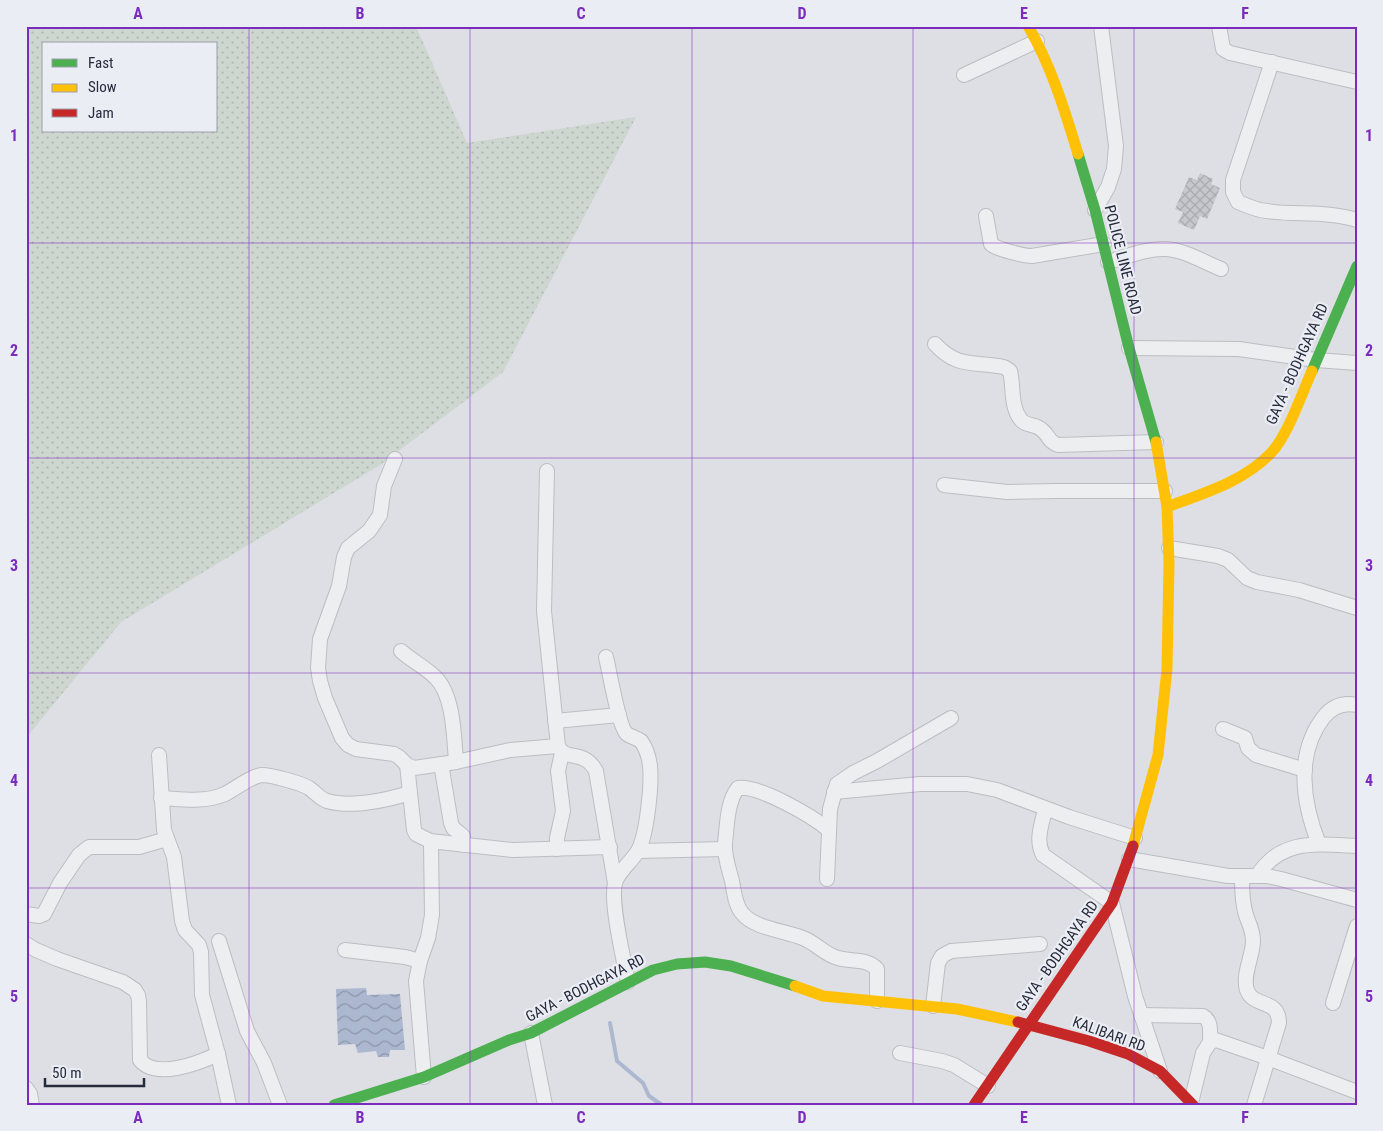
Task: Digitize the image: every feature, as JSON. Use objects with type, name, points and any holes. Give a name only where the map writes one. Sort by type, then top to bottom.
[{"type":"street","name":"POLICE LINE ROAD","points":[[1028,26],[1037,41],[1065,111],[1095,210],[1129,348],[1156,442],[1167,507]]},
{"type":"street","points":[[1095,210],[1108,187],[1114,169],[1116,146],[1101,26]]},
{"type":"street","points":[[1219,26],[1220,43],[1223,49],[1230,53],[1357,82]]},
{"type":"street","points":[[964,75],[1037,41]]},
{"type":"street","points":[[1272,62],[1233,180],[1232,192],[1238,202],[1257,209],[1334,214],[1357,220]]},
{"type":"street","points":[[986,216],[991,244],[1020,254],[1032,256],[1104,244]]},
{"type":"street","points":[[1108,262],[1156,249],[1167,249],[1177,251],[1221,269]]},
{"type":"street","name":"GAYA - BODHGAYA RD","points":[[334,1105],[424,1077],[509,1040],[531,1033],[628,982],[663,967],[705,962],[752,972],[823,996],[957,1008],[1029,1024],[1112,903],[1135,838],[1158,755],[1167,669],[1169,548],[1167,507],[1227,485],[1249,471],[1272,452],[1288,426],[1357,266]]},
{"type":"street","points":[[935,344],[949,357],[958,361],[1004,367],[1010,371],[1014,402],[1021,420],[1036,425],[1052,443],[1058,445],[1156,442]]},
{"type":"street","points":[[1129,348],[1239,349],[1316,360],[1357,362]]},
{"type":"street","points":[[395,459],[384,486],[380,515],[369,531],[348,548],[344,557],[339,586],[320,638],[318,668],[320,681],[342,738],[356,749],[394,754],[407,765],[414,768],[456,762],[510,750],[560,749],[588,759],[596,771],[610,847],[615,883],[615,911],[628,982]]},
{"type":"street","points":[[546,471],[544,611],[555,721],[560,749],[558,770],[563,811],[557,838],[557,849]]},
{"type":"street","points":[[944,485],[1007,492],[1165,491]]},
{"type":"street","points":[[1169,548],[1218,556],[1228,560],[1247,578],[1257,582],[1299,590],[1357,608]]},
{"type":"street","points":[[401,651],[410,660],[435,677],[443,687],[452,721],[456,762]]},
{"type":"street","points":[[606,657],[619,715],[627,734],[641,741],[645,747],[649,763],[645,832],[638,851],[615,883]]},
{"type":"street","points":[[1319,844],[1306,806],[1305,770],[1308,751],[1314,730],[1333,708],[1348,703],[1357,705]]},
{"type":"street","points":[[555,721],[619,715]]},
{"type":"street","points":[[827,879],[830,809],[837,784],[951,718]]},
{"type":"street","points":[[1223,729],[1245,738],[1248,748],[1256,755],[1305,770]]},
{"type":"street","points":[[159,755],[161,798],[167,839],[174,858],[182,921],[185,930],[199,945],[201,952],[202,995],[229,1105]]},
{"type":"street","points":[[441,764],[451,823],[453,828],[463,836],[464,845]]},
{"type":"street","points":[[407,765],[414,830],[416,834],[430,841],[513,850],[610,847]]},
{"type":"street","points":[[161,798],[198,800],[216,798],[259,775],[266,775],[304,785],[325,801],[332,802],[373,802],[410,793]]},
{"type":"street","points":[[834,792],[920,784],[966,784],[997,790],[1045,809],[1135,838]]},
{"type":"street","points":[[828,830],[818,821],[789,804],[744,787],[738,788],[734,792],[730,808],[724,849],[735,896],[742,913],[756,923],[808,940],[830,955],[838,958],[867,962],[874,965],[877,969],[876,1001]]},
{"type":"street","points":[[1045,809],[1038,839],[1043,855],[1112,903],[1127,968],[1160,1071]]},
{"type":"street","points":[[26,914],[38,916],[44,914],[69,869],[79,855],[89,847],[139,847],[167,839]]},
{"type":"street","points":[[424,1077],[416,981],[432,916],[432,854],[430,841]]},
{"type":"street","points":[[1256,876],[1265,864],[1286,850],[1319,844],[1357,846]]},
{"type":"street","points":[[638,851],[724,849]]},
{"type":"street","points":[[1128,859],[1228,876],[1256,876],[1281,879],[1357,900]]},
{"type":"street","points":[[1242,877],[1243,902],[1253,932],[1246,987],[1251,997],[1274,1008],[1279,1016],[1254,1105]]},
{"type":"street","points":[[1333,1003],[1357,926]]},
{"type":"street","points":[[219,941],[247,1031],[264,1063],[280,1105]]},
{"type":"street","points":[[26,944],[45,954],[123,982],[135,990],[139,1001],[140,1060],[144,1065],[165,1069],[178,1068],[200,1062],[218,1054]]},
{"type":"street","points":[[933,1006],[938,963],[942,956],[950,951],[1040,944]]},
{"type":"street","points":[[344,950],[405,957],[420,961]]},
{"type":"street","points":[[1141,1015],[1203,1016],[1210,1023],[1210,1042],[1203,1053],[1192,1104]]},
{"type":"street","points":[[974,1105],[1029,1024]]},
{"type":"street","name":"KALIBARI RD","points":[[1029,1024],[1128,1054],[1160,1071],[1192,1104]]},
{"type":"street","points":[[531,1033],[545,1105]]},
{"type":"street","points":[[1210,1042],[1216,1040],[1224,1042],[1357,1092]]},
{"type":"street","points":[[900,1053],[942,1060],[954,1065],[988,1086]]},
{"type":"street","points":[[26,1088],[30,1094],[32,1105]]},
{"type":"shaded area","points":[[26,26],[416,26],[467,143],[636,117],[503,372],[380,465],[121,622],[26,738]]},
{"type":"water","points":[[366,988],[367,995],[400,994],[405,1050],[390,1050],[389,1057],[378,1057],[376,1051],[358,1053],[355,1044],[338,1045],[336,989]]},
{"type":"building","points":[[1200,173],[1213,179],[1211,184],[1220,188],[1207,219],[1200,216],[1194,230],[1178,223],[1183,212],[1175,209],[1189,177],[1197,180]]},
{"type":"waterway","points":[[610,1023],[617,1061],[643,1083],[649,1096],[662,1105]]},
{"type":"traffic: fast","points":[[1078,154],[1095,210],[1129,348],[1156,442]]},
{"type":"traffic: fast","points":[[1312,371],[1357,266]]},
{"type":"traffic: fast","points":[[334,1105],[424,1077],[509,1040],[531,1033],[653,970],[677,964],[705,962],[731,966],[795,986]]},
{"type":"traffic: slow","points":[[1028,26],[1044,56],[1063,105],[1078,154]]},
{"type":"traffic: slow","points":[[1167,507],[1236,479],[1248,472],[1271,453],[1289,425],[1312,371]]},
{"type":"traffic: slow","points":[[1133,846],[1158,755],[1167,669],[1169,564],[1167,507],[1156,442]]},
{"type":"traffic: slow","points":[[795,986],[823,996],[957,1009],[1018,1022]]},
{"type":"traffic: jam","points":[[974,1105],[1112,903],[1133,846]]},
{"type":"traffic: jam","points":[[1018,1022],[1089,1041],[1128,1054],[1160,1071],[1193,1105]]}]
